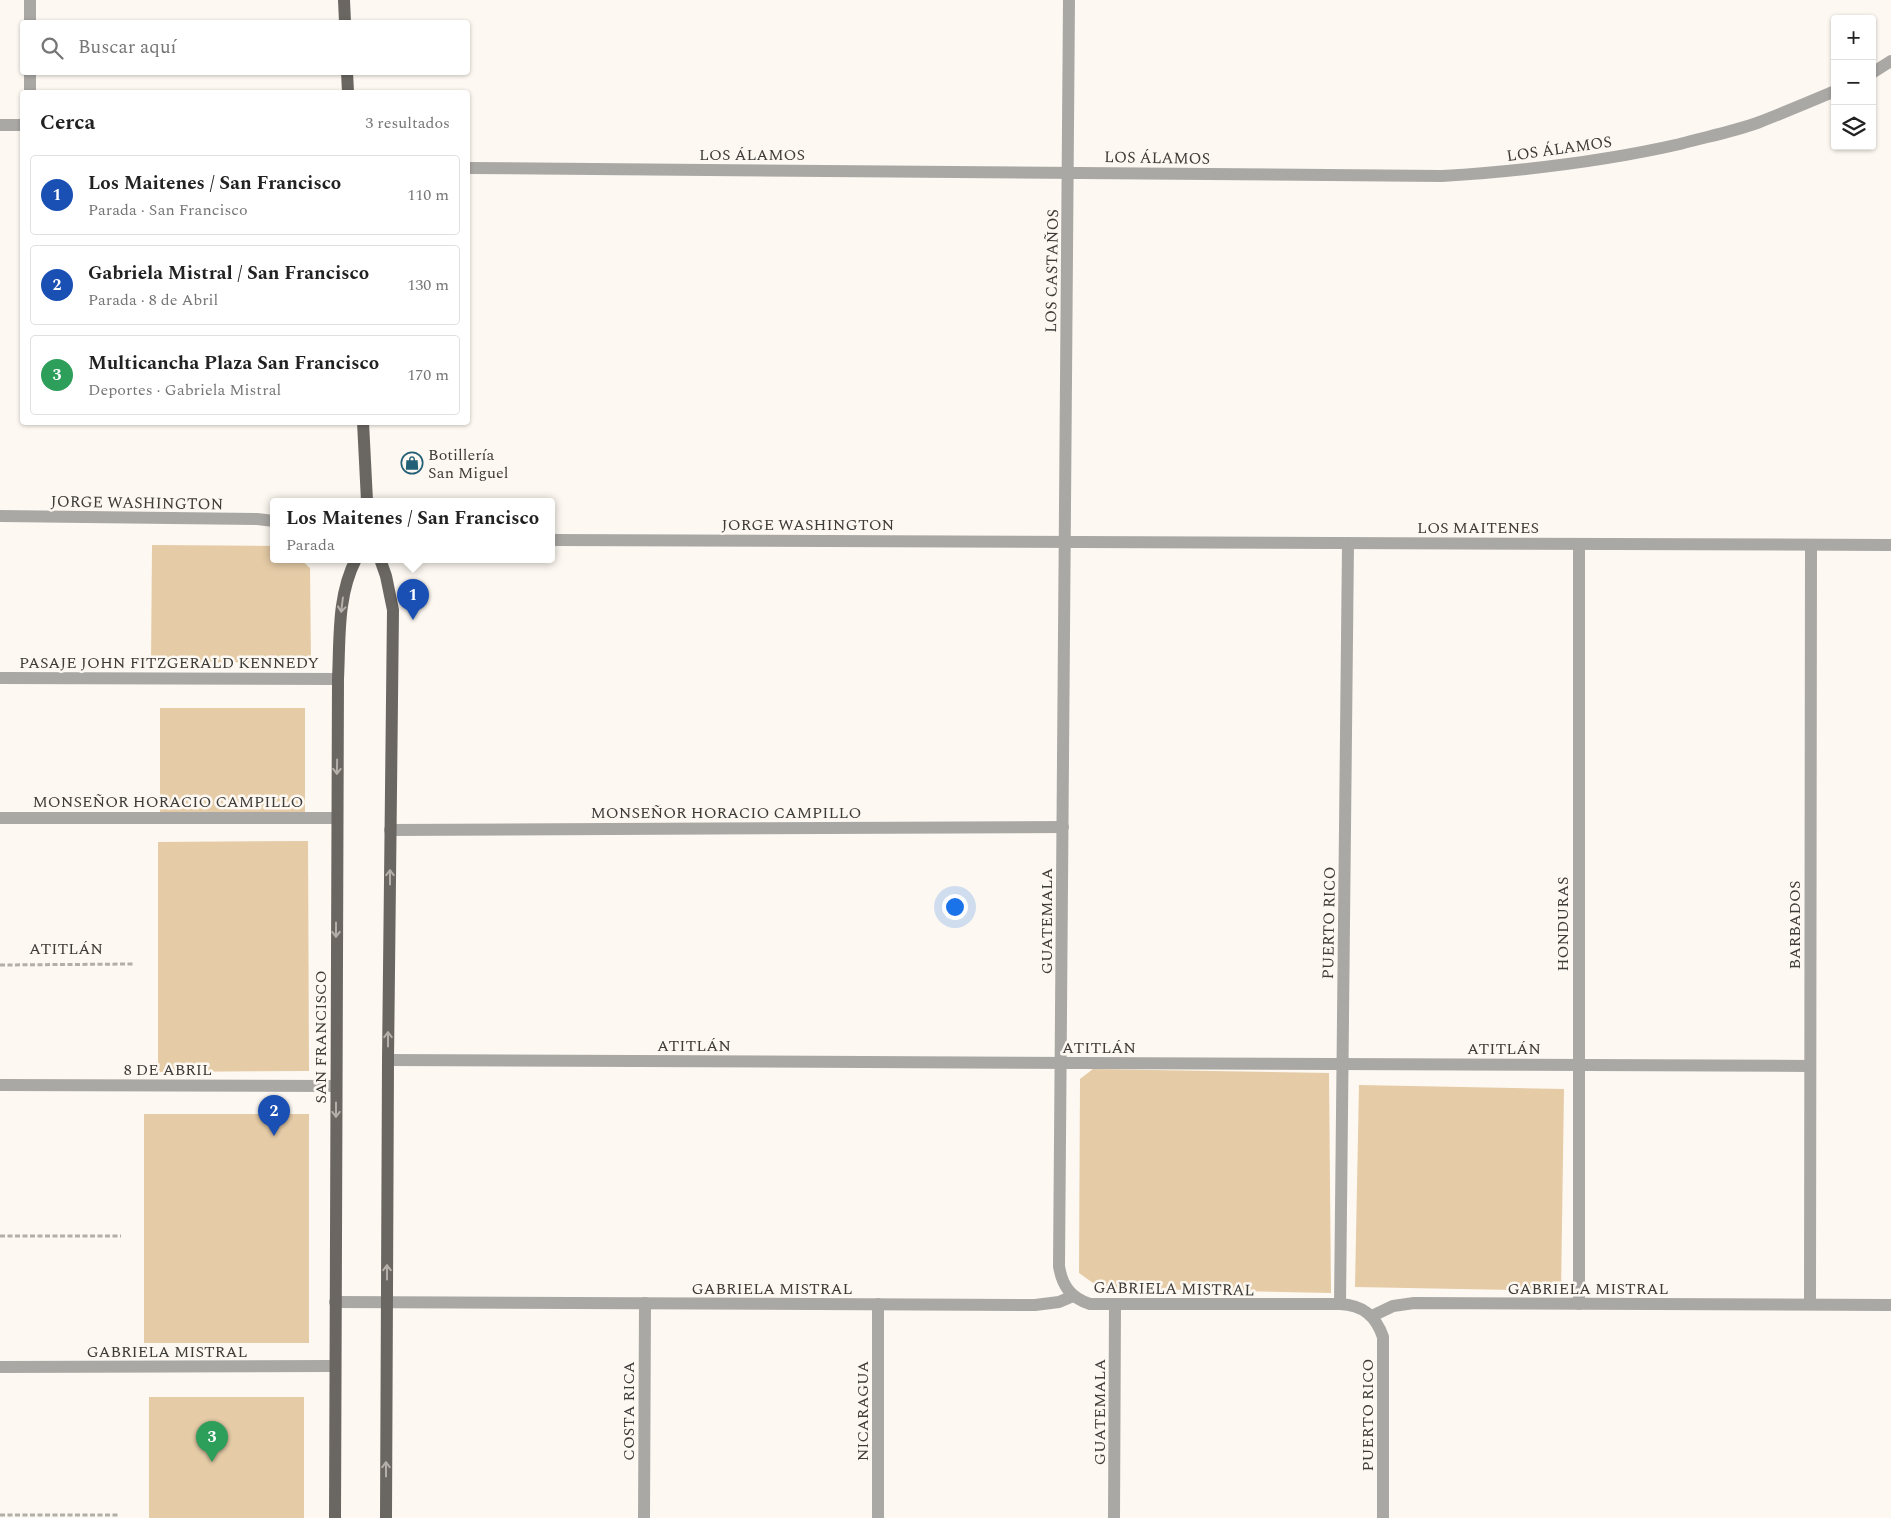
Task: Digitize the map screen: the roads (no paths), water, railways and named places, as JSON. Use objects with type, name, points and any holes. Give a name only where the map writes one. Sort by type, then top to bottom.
[{"type":"main road","points":[[344,0],[345,20]]},
{"type":"main road","points":[[347,75],[348,90]]},
{"type":"main road","points":[[363,425],[367,498]]},
{"type":"main road","name":"SAN FRANCISCO","points":[[334,1518],[338,679],[341,608],[344,587],[354,563]]},
{"type":"main road","points":[[381,563],[393,610],[388,1060],[386,1518]]},
{"type":"street","points":[[30,0],[30,20]]},
{"type":"street","name":"LOS CASTAÑOS","points":[[1064,542],[1070,0]]},
{"type":"street","points":[[1876,70],[1891,62]]},
{"type":"street","points":[[30,75],[30,90]]},
{"type":"street","name":"LOS ÁLAMOS","points":[[470,168],[1442,176],[1510,172],[1577,164],[1644,152],[1756,123],[1831,93]]},
{"type":"street","points":[[0,125],[20,125]]},
{"type":"street","name":"JORGE WASHINGTON","points":[[0,516],[270,521]]},
{"type":"street","name":"JORGE WASHINGTON","points":[[555,540],[1064,542]]},
{"type":"street","name":"LOS MAITENES","points":[[1064,542],[1891,545]]},
{"type":"street","name":"GUATEMALA","points":[[1064,542],[1059,1266],[1061,1277],[1073,1296]]},
{"type":"street","name":"PUERTO RICO","points":[[1340,1304],[1348,543]]},
{"type":"street","name":"HONDURAS","points":[[1578,544],[1578,1304]]},
{"type":"street","name":"BARBADOS","points":[[1810,1304],[1811,545]]},
{"type":"street","name":"PASAJE JOHN FITZGERALD KENNEDY","points":[[0,678],[338,679]]},
{"type":"street","name":"MONSEÑOR HORACIO CAMPILLO","points":[[0,818],[337,818]]},
{"type":"street","name":"MONSEÑOR HORACIO CAMPILLO","points":[[390,830],[1063,827]]},
{"type":"street","name":"ATITLÁN","points":[[388,1060],[1810,1066]]},
{"type":"street","name":"8 DE ABRIL","points":[[0,1085],[336,1086]]},
{"type":"street","name":"GABRIELA MISTRAL","points":[[334,1302],[1035,1305],[1059,1302],[1073,1296],[1090,1304],[1116,1306],[1340,1304],[1352,1305],[1363,1309],[1372,1316],[1393,1306],[1414,1303],[1891,1305]]},
{"type":"street","name":"COSTA RICA","points":[[644,1518],[645,1303]]},
{"type":"street","name":"NICARAGUA","points":[[878,1304],[878,1518]]},
{"type":"street","name":"GUATEMALA","points":[[1114,1518],[1116,1306]]},
{"type":"street","name":"PUERTO RICO","points":[[1372,1316],[1380,1326],[1383,1337],[1383,1518]]},
{"type":"street","name":"GABRIELA MISTRAL","points":[[0,1367],[334,1366]]},
{"type":"place","name":"Botillería San Miguel","points":[[412,463]]},
{"type":"place","name":"Los Maitenes / San Francisco","points":[[413,620]]},
{"type":"place","name":"Gabriela Mistral / San Francisco","points":[[274,1136]]},
{"type":"place","name":"Multicancha Plaza San Francisco","points":[[212,1462]]}]
